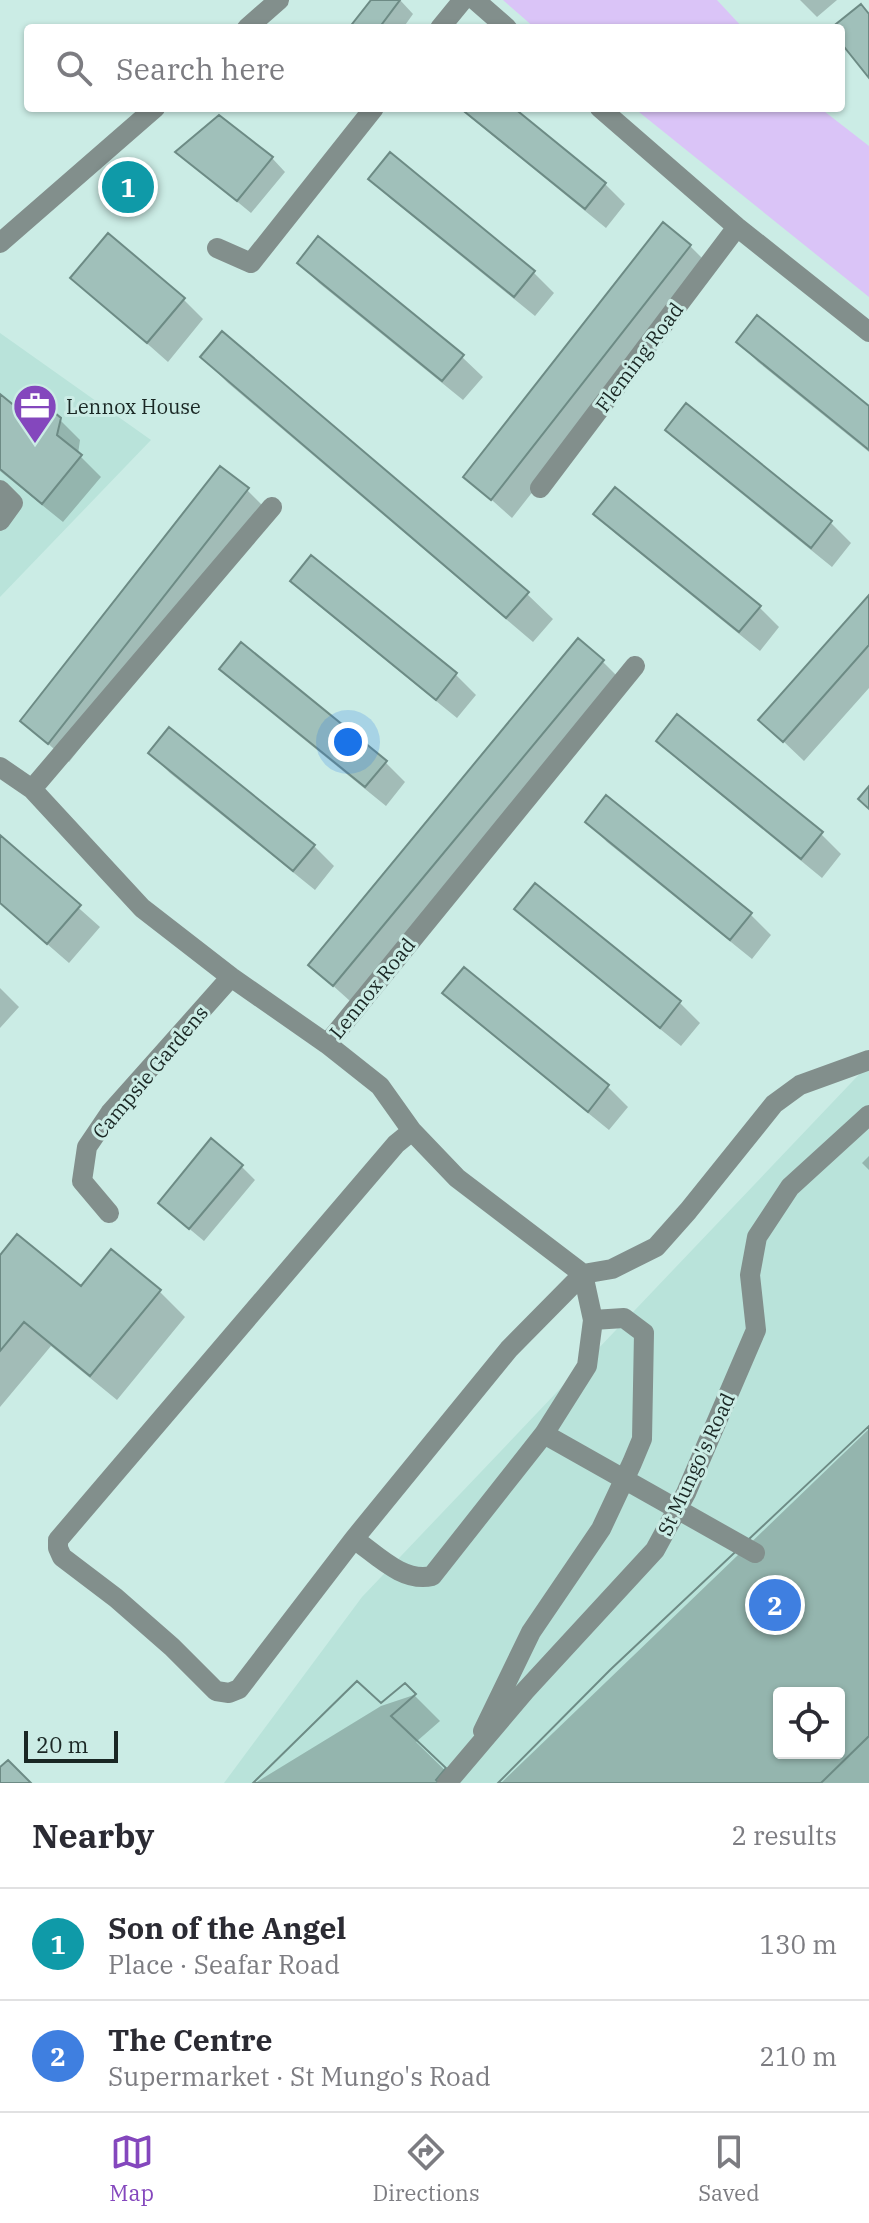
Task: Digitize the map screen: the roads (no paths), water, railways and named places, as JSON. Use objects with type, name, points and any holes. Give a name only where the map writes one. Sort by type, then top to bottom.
[{"type":"street","points":[[252,24],[279,0]]},
{"type":"street","points":[[443,24],[463,0]]},
{"type":"street","points":[[475,0],[502,24]]},
{"type":"street","points":[[0,243],[150,112]]},
{"type":"street","points":[[217,248],[251,263],[371,112]]},
{"type":"street","points":[[605,112],[737,227],[869,332]]},
{"type":"street","name":"Fleming Road","points":[[540,488],[737,227]]},
{"type":"street","points":[[0,490],[13,503],[0,521]]},
{"type":"street","points":[[32,789],[272,507]]},
{"type":"street","name":"Lennox Road","points":[[0,767],[32,789],[142,908],[231,977],[327,1044],[635,666]]},
{"type":"street","name":"Campsie Gardens","points":[[109,1213],[82,1181],[87,1147],[110,1113],[231,977]]},
{"type":"street","points":[[327,1044],[380,1086],[412,1131],[457,1178],[583,1274],[593,1320],[587,1366],[544,1434],[432,1576],[421,1579],[409,1577],[354,1539]]},
{"type":"street","points":[[412,1131],[396,1144],[58,1540],[62,1557],[116,1598],[216,1691],[229,1693],[239,1689],[354,1539],[509,1349],[583,1274],[612,1269],[656,1247],[774,1104],[800,1085],[869,1060]]},
{"type":"street","name":"St Mungo's Road","points":[[447,1783],[525,1691],[655,1550],[686,1493],[756,1330],[750,1275],[757,1237],[790,1187],[869,1115]]},
{"type":"street","points":[[473,1753],[531,1632],[601,1529],[642,1439],[644,1333],[624,1318],[593,1320]]},
{"type":"street","points":[[544,1434],[755,1553]]},
{"type":"place","name":"Son of the Angel","points":[[128,187]]},
{"type":"place","name":"Lennox House","points":[[35,445]]},
{"type":"place","name":"The Centre","points":[[775,1605]]}]
